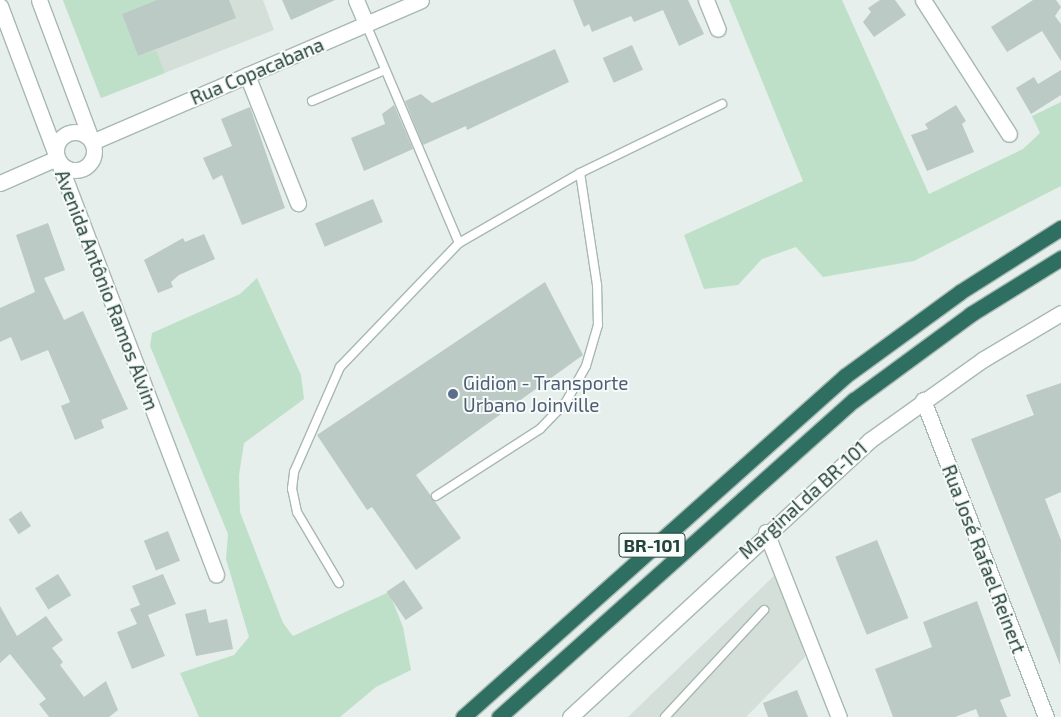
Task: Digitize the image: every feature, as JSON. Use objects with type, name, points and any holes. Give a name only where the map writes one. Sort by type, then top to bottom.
[{"type":"highway","name":"BR-101","points":[[463,717],[838,382],[960,292],[1061,228]]},
{"type":"highway","name":"BR-101","points":[[499,717],[854,400],[971,314],[1061,258]]},
{"type":"street","points":[[40,0],[92,142],[92,160],[83,168],[71,170],[57,158],[56,145],[70,132],[83,133],[92,142]]},
{"type":"street","points":[[356,0],[366,24]]},
{"type":"street","name":"Rua Copacabana","points":[[92,142],[421,0]]},
{"type":"street","points":[[706,0],[718,29]]},
{"type":"street","points":[[923,0],[1009,134]]},
{"type":"street","name":"Avenida Antônio Ramos Alvim","points":[[0,6],[216,575]]},
{"type":"street","points":[[247,75],[298,203]]},
{"type":"street","points":[[0,183],[57,158]]},
{"type":"street","name":"Marginal da BR-101","points":[[570,717],[766,532],[923,400],[1061,314]]},
{"type":"street","name":"Rua José Rafael Reinert","points":[[923,400],[1046,717]]},
{"type":"street","points":[[766,532],[839,717]]},
{"type":"lane","points":[[366,24],[459,243]]},
{"type":"lane","points":[[312,101],[385,70]]},
{"type":"lane","points":[[339,583],[297,512],[294,472],[340,367],[459,243],[580,173],[722,104]]},
{"type":"lane","points":[[436,496],[540,429],[566,402],[586,366],[598,324],[597,285],[580,173]]},
{"type":"lane","points":[[665,717],[764,610]]},
{"type":"shaded area","points":[[63,0],[263,0],[274,30],[101,98]]},
{"type":"shaded area","points":[[779,571],[805,657],[746,717],[628,717]]},
{"type":"green space","points":[[63,0],[157,0],[122,14],[138,56],[156,50],[165,73],[101,98]]},
{"type":"green space","points":[[729,0],[842,0],[929,194],[1023,149],[1040,133],[1032,116],[1061,102],[1061,186],[914,261],[823,277],[796,247],[762,259],[738,285],[704,289],[684,235],[803,181]]},
{"type":"green space","points":[[257,278],[301,375],[304,399],[244,443],[239,475],[240,512],[283,623],[293,636],[389,592],[403,627],[411,670],[376,687],[340,717],[199,717],[180,673],[234,655],[249,637],[226,559],[228,534],[150,346],[152,333],[240,294]]},
{"type":"building","points":[[157,0],[229,0],[236,18],[138,56],[122,14]]},
{"type":"building","points":[[282,0],[335,0],[291,20]]},
{"type":"building","points":[[573,0],[688,0],[704,34],[679,46],[663,10],[634,22],[631,16],[592,32],[589,24],[584,27]]},
{"type":"building","points":[[880,0],[895,0],[906,15],[874,37],[863,22],[871,12],[868,8]]},
{"type":"building","points":[[1033,0],[1056,0],[1061,7],[1055,16],[1061,24],[1061,61],[1042,31],[1007,52],[991,27]]},
{"type":"building","points":[[632,45],[643,70],[614,83],[603,58]]},
{"type":"building","points":[[555,49],[569,82],[467,130],[466,126],[423,145],[405,101],[421,94],[432,103]]},
{"type":"building","points":[[1061,70],[1061,95],[1031,114],[1016,88],[1034,77],[1038,84]]},
{"type":"building","points":[[394,105],[413,149],[364,171],[351,138],[385,124],[382,114]]},
{"type":"building","points":[[956,105],[966,121],[962,124],[974,152],[927,171],[911,135],[928,129],[925,124]]},
{"type":"building","points":[[250,107],[285,208],[242,225],[222,175],[213,180],[203,158],[232,146],[221,119]]},
{"type":"building","points":[[373,199],[383,222],[325,247],[315,224]]},
{"type":"building","points":[[48,223],[65,270],[44,278],[64,320],[83,311],[128,409],[101,420],[104,428],[75,440],[61,406],[70,402],[48,350],[21,361],[11,337],[0,342],[0,308],[35,292],[16,235]]},
{"type":"building","points":[[204,234],[215,259],[179,275],[171,282],[173,287],[158,293],[144,260],[183,238],[185,242]]},
{"type":"building","name":"Gidion - Transporte Urbano Joinville","points":[[545,282],[583,355],[416,475],[461,538],[416,570],[372,507],[367,510],[317,435]]},
{"type":"building","points":[[1061,383],[1061,492],[1045,499],[1061,540],[1060,665],[971,439],[1034,415],[1026,395]]},
{"type":"building","points":[[21,511],[31,526],[19,534],[9,519]]},
{"type":"building","points":[[168,531],[180,561],[156,570],[144,541]]},
{"type":"building","points":[[877,540],[908,618],[867,635],[835,557]]},
{"type":"building","points":[[58,574],[71,595],[48,610],[35,588]]},
{"type":"building","points":[[163,574],[176,604],[148,615],[165,656],[132,669],[117,632],[137,624],[130,609],[140,605],[132,586]]},
{"type":"building","points":[[404,580],[423,608],[406,620],[387,592]]},
{"type":"building","points":[[977,601],[1011,696],[1000,700],[1007,717],[979,717],[976,709],[955,717],[893,717],[875,669],[932,647],[923,622]]},
{"type":"building","points":[[0,606],[17,636],[46,616],[63,640],[52,648],[63,662],[60,665],[84,697],[106,681],[118,710],[109,717],[49,717],[39,704],[46,699],[10,654],[0,663]]},
{"type":"building","points":[[206,609],[209,623],[227,619],[233,649],[196,656],[185,614]]},
{"type":"building","points":[[797,690],[808,717],[768,717],[763,703]]},
{"type":"place","name":"Gidion - Transporte Urbano Joinville","points":[[453,394]]}]
